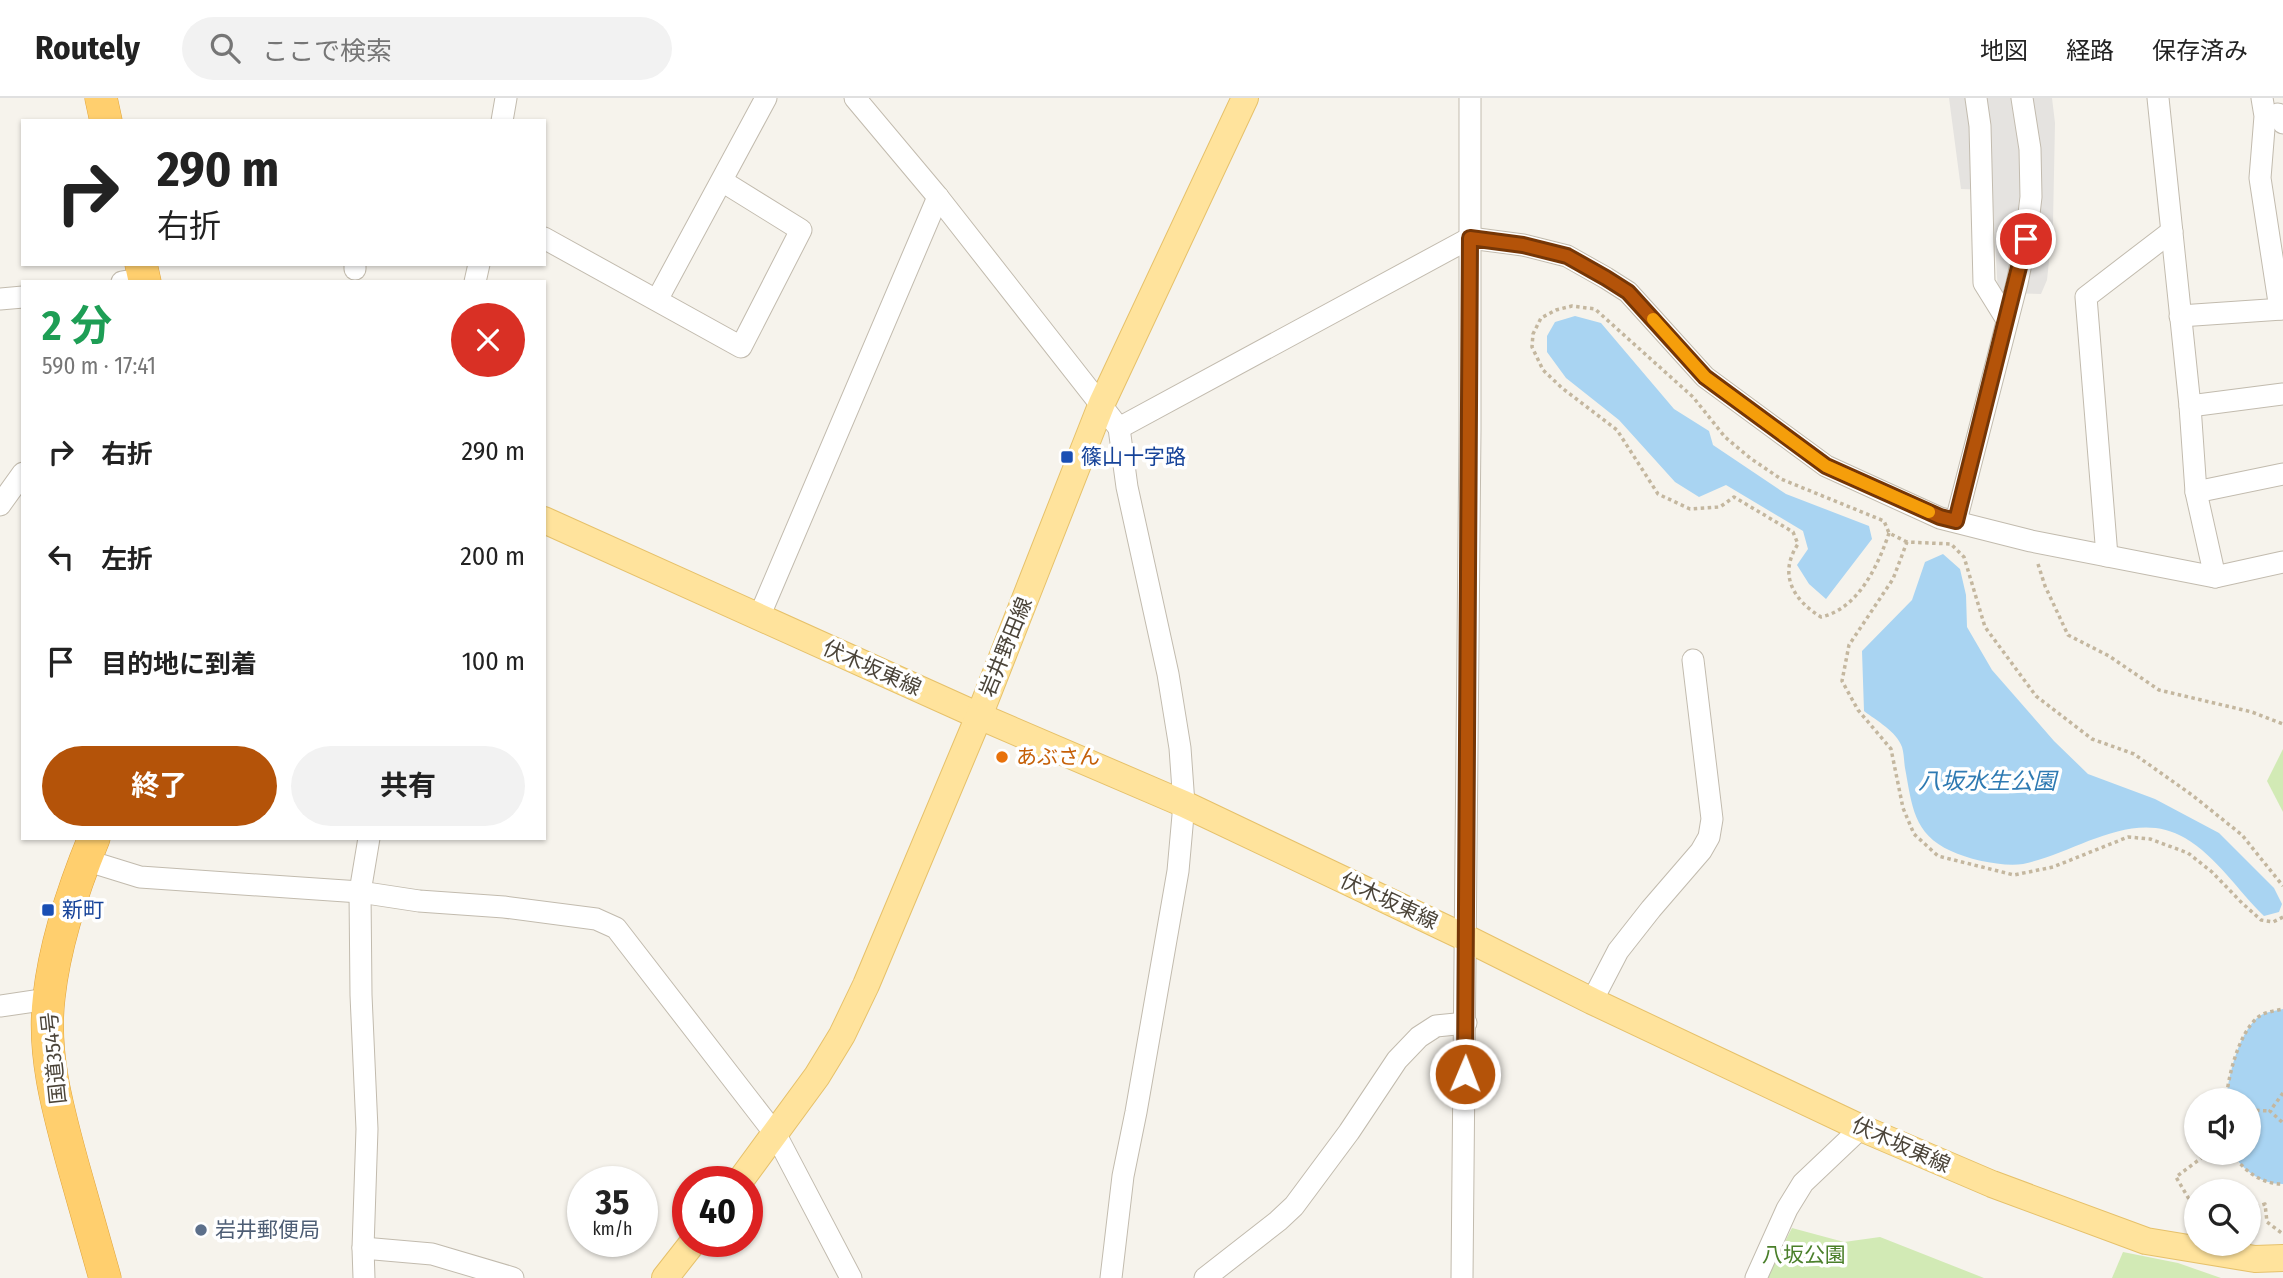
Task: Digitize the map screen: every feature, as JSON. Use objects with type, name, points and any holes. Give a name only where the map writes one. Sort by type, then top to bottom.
[{"type":"highway","points":[[101,98],[106,119]]},
{"type":"highway","name":"国道354号","points":[[89,849],[68,906],[48,999],[49,1049],[55,1099],[105,1278]]},
{"type":"main road","name":"岩井野田線","points":[[752,1166],[776,1135],[842,1035],[866,985],[979,716],[1102,403],[1245,98]]},
{"type":"main road","name":"伏木坂東線","points":[[546,521],[979,716],[1184,804],[1861,1128],[1992,1184],[2146,1241],[2255,1269],[2283,1258]]},
{"type":"main road","points":[[665,1278],[681,1257]]},
{"type":"street","points":[[502,119],[506,98]]},
{"type":"street","points":[[657,300],[766,98]]},
{"type":"street","points":[[855,98],[938,197],[1119,428],[1129,498],[1168,674],[1180,748],[1184,804],[1178,871],[1123,1176],[1111,1278]]},
{"type":"street","points":[[1462,1278],[1466,1023],[1470,98]]},
{"type":"street","points":[[1976,98],[1984,283],[2007,320]]},
{"type":"street","points":[[1956,521],[2026,239],[2031,197],[2030,149],[2022,98]]},
{"type":"street","points":[[2158,98],[2190,406],[2196,492],[2215,577]]},
{"type":"street","points":[[2180,317],[2281,309],[2260,178],[2274,113]]},
{"type":"street","points":[[546,239],[741,347],[801,230],[722,181]]},
{"type":"street","points":[[759,617],[938,197]]},
{"type":"street","points":[[2108,556],[2086,298],[2172,232]]},
{"type":"street","points":[[1119,428],[1470,238],[1523,245],[1567,256],[1606,278],[1628,292],[1705,377],[1826,466],[1940,517],[2031,541],[2215,577],[2283,562]]},
{"type":"street","points":[[0,299],[21,297]]},
{"type":"street","points":[[2190,406],[2283,394]]},
{"type":"street","points":[[2196,492],[2283,474]]},
{"type":"street","points":[[1592,1001],[1618,950],[1702,851],[1709,837],[1712,819],[1693,660]]},
{"type":"street","points":[[364,1278],[367,1129],[360,892],[369,840]]},
{"type":"street","points":[[89,849],[140,877],[360,892],[419,901],[570,915],[596,919],[616,928],[776,1135],[850,1278]]},
{"type":"street","points":[[0,1006],[48,999]]},
{"type":"street","points":[[1205,1278],[1278,1222],[1294,1206],[1349,1132],[1397,1060],[1419,1037],[1436,1027],[1466,1023]]},
{"type":"street","points":[[1756,1278],[1787,1209],[1803,1184],[1861,1128]]},
{"type":"street","points":[[363,1248],[432,1254],[513,1278]]},
{"type":"path","points":[[1889,533],[1882,555],[1858,594],[1834,614],[1821,617],[1805,608],[1793,589],[1787,567],[1798,544],[1793,532],[1734,497],[1720,507],[1690,509],[1658,494],[1617,430],[1543,370],[1532,347],[1533,334],[1541,318],[1572,306],[1595,309],[1693,397],[1726,437],[1749,458],[1781,479],[1884,520],[1889,533],[1907,542],[1951,544],[1964,557],[1985,627],[2036,696],[2092,740],[2134,754],[2192,795],[2242,835],[2283,886]]},
{"type":"path","points":[[2031,541],[2045,586],[2068,635],[2109,656],[2159,690],[2252,712],[2283,724]]},
{"type":"path","points":[[1907,542],[1893,579],[1849,645],[1842,681],[1858,710],[1891,749],[1903,808],[1914,834],[1938,856],[2014,875],[2053,867],[2128,837],[2150,839],[2188,853],[2213,872],[2261,920],[2273,922],[2283,917]]},
{"type":"path","points":[[2228,1088],[2233,1061],[2248,1030],[2256,1019],[2266,1013],[2283,1009]]},
{"type":"path","points":[[2270,1111],[2283,1093]]},
{"type":"path","points":[[2261,1111],[2270,1111],[2283,1123]]},
{"type":"path","points":[[2184,1191],[2176,1177],[2192,1165]]},
{"type":"path","points":[[2242,1165],[2263,1181],[2283,1184]]},
{"type":"path","points":[[2261,1205],[2265,1204],[2267,1222],[2283,1234]]},
{"type":"green space","points":[[2283,749],[2283,812],[2267,781]]},
{"type":"green space","name":"八坂公園","points":[[1792,1228],[1844,1242],[1880,1237],[1984,1278],[1766,1278]]},
{"type":"green space","points":[[2123,1252],[2178,1263],[2221,1278],[2112,1278]]},
{"type":"shaded area","points":[[1949,98],[2052,98],[2055,123],[2053,223],[2047,280],[2041,294],[1998,293],[1992,190],[1961,189]]},
{"type":"water","points":[[1575,316],[1601,323],[1674,409],[1709,431],[1713,445],[1786,494],[1869,526],[1872,539],[1826,599],[1809,584],[1797,565],[1808,549],[1803,531],[1726,485],[1699,497],[1675,482],[1619,420],[1566,378],[1547,352],[1547,336],[1555,322]]},
{"type":"water","name":"八坂水生公園","points":[[1943,554],[1960,569],[1966,595],[1967,627],[1992,670],[2054,741],[2088,774],[2155,799],[2219,833],[2274,888],[2282,904],[2279,912],[2264,916],[2197,846],[2165,830],[2145,827],[2125,830],[2015,865],[1996,864],[1967,857],[1938,844],[1929,836],[1916,817],[1903,749],[1899,741],[1886,727],[1864,711],[1862,651],[1912,600],[1925,562]]},
{"type":"water","points":[[2283,1009],[2283,1184],[2267,1182],[2242,1165],[2261,1165],[2261,1088],[2228,1088],[2244,1035],[2250,1025],[2269,1012]]},
{"type":"slow traffic","points":[[1653,319],[1705,377],[1826,466],[1929,512]]},
{"type":"place","name":"篠山十字路","points":[[1067,457]]},
{"type":"place","name":"あぶさん","points":[[1002,757]]},
{"type":"place","name":"新町","points":[[48,910]]},
{"type":"place","name":"岩井郵便局","points":[[201,1230]]},
{"type":"route","points":[[1465,1074],[1470,238],[1523,245],[1567,256],[1606,278],[1628,292],[1705,377],[1826,466],[1940,517],[1956,521],[2026,239]]}]
